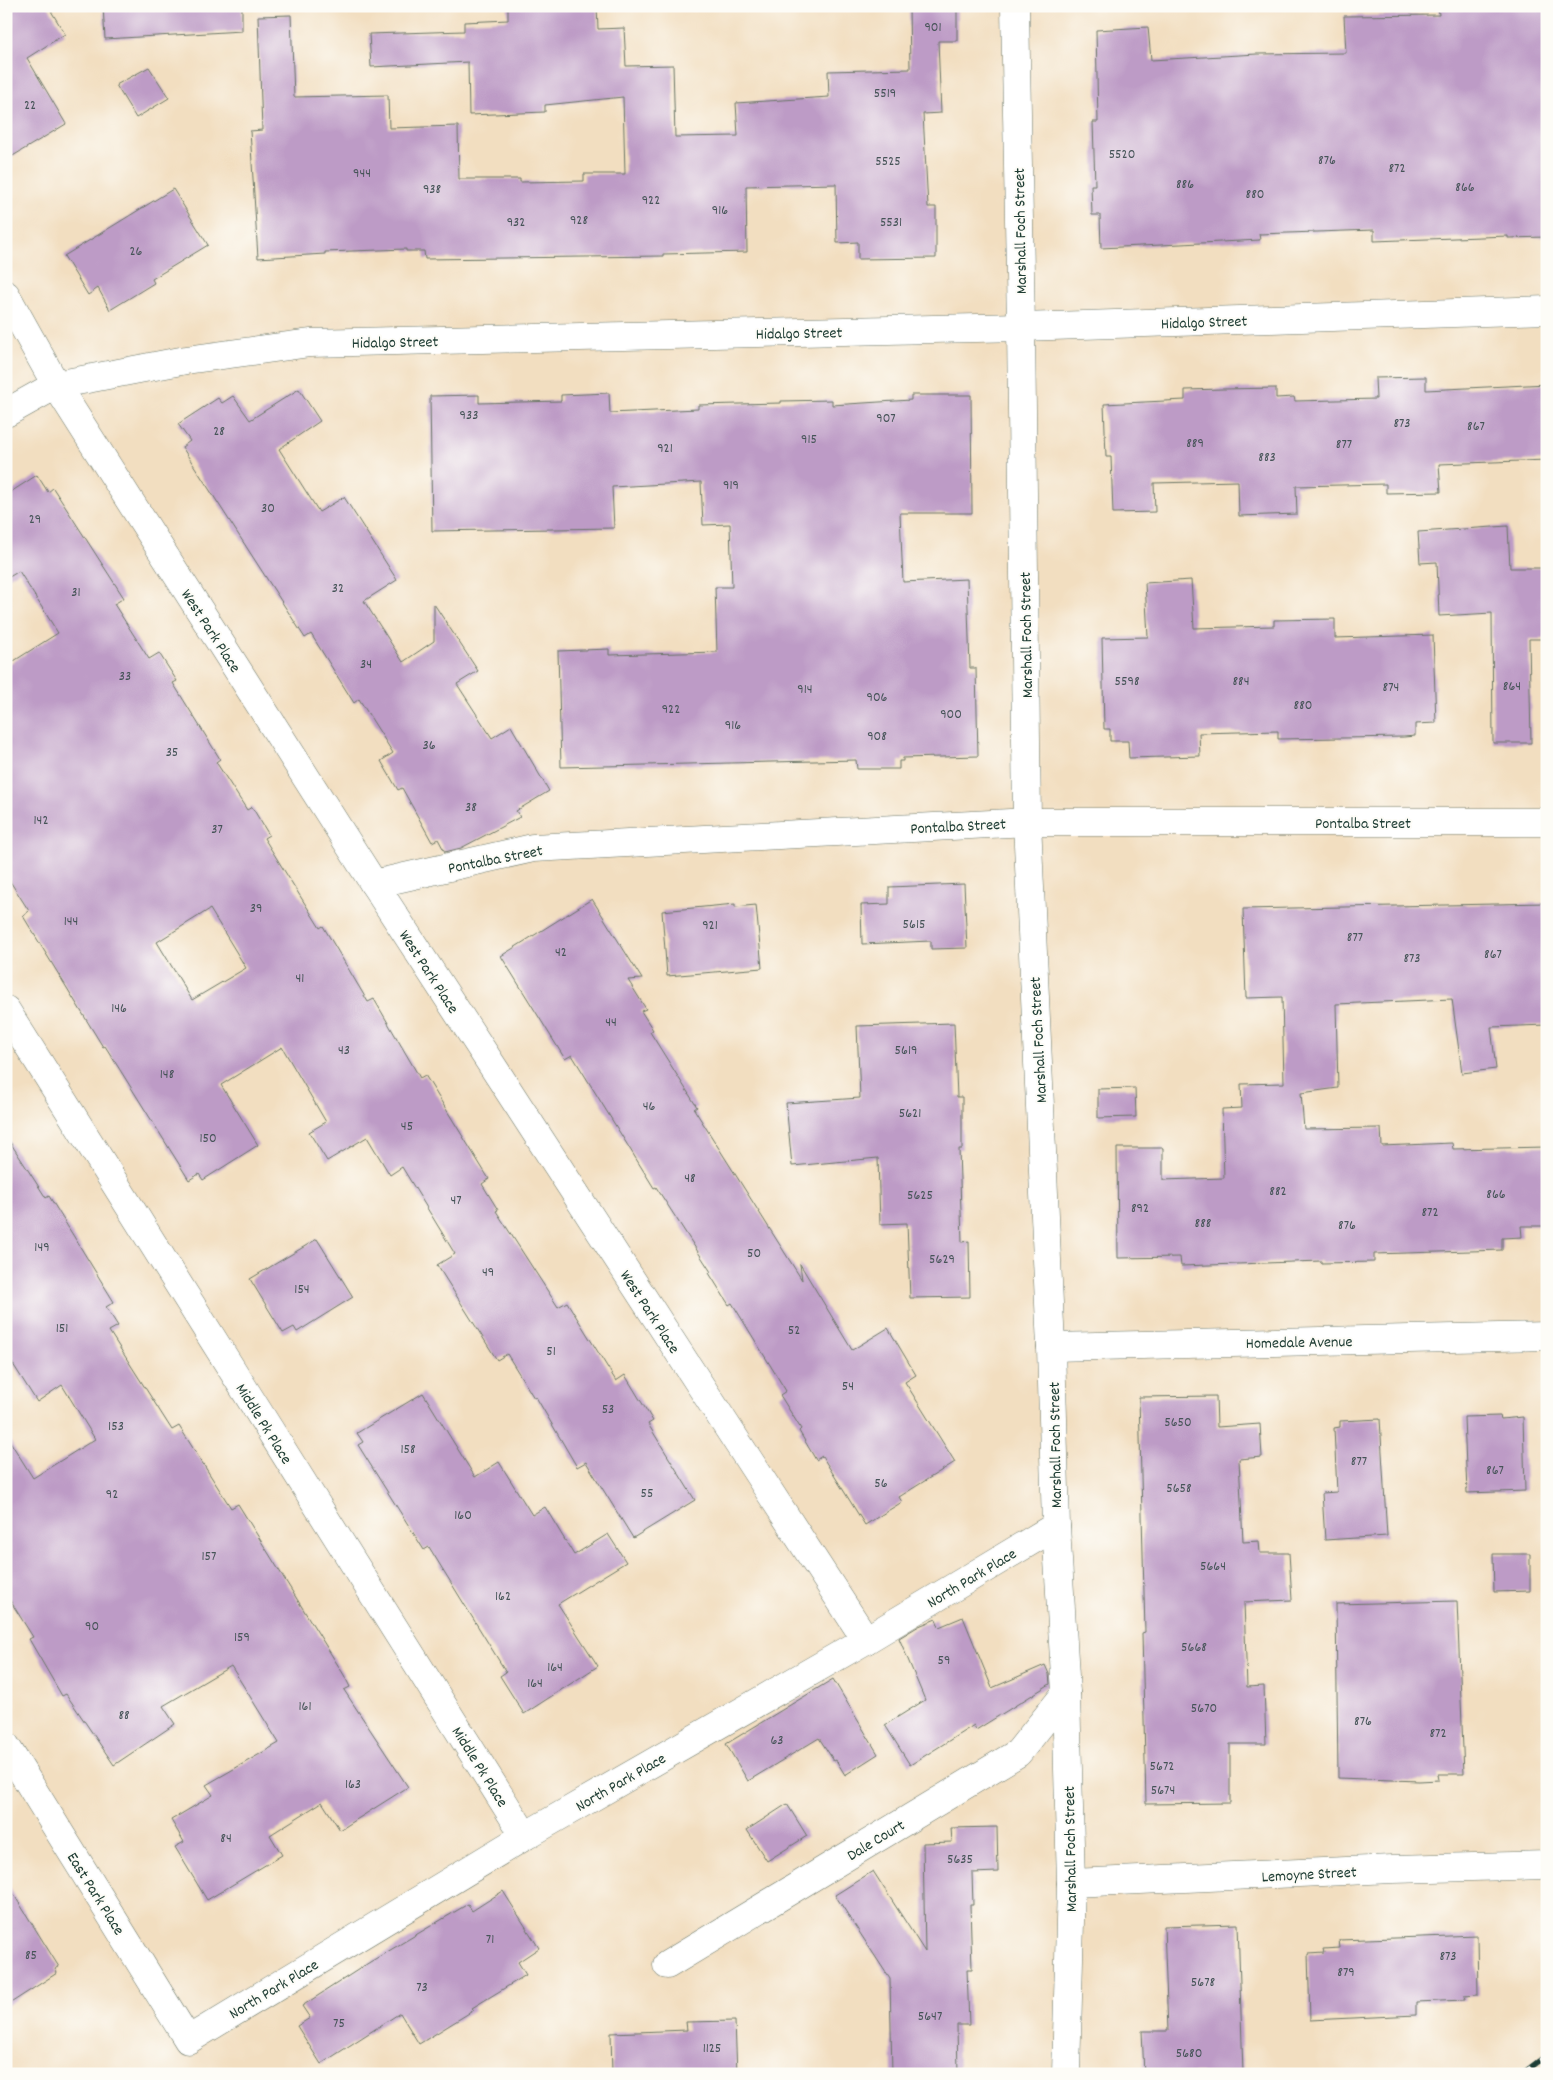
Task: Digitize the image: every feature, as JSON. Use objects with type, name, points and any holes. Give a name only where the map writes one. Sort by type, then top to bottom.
[{"type":"street","name":"Marshall Foch Street","points":[[1014,6],[1021,327],[1027,822],[1051,1347],[1056,1526],[1066,1694],[1071,1883],[1066,2074]]},
{"type":"street","name":"West Park Place","points":[[6,295],[56,386],[374,884],[866,1640]]},
{"type":"street","name":"Hidalgo Street","points":[[6,413],[56,386],[186,360],[310,343],[1021,327],[1547,310]]},
{"type":"street","name":"Pontalba Street","points":[[374,884],[533,848],[1027,822],[1547,822]]},
{"type":"street","name":"Middle Pk Place","points":[[6,1010],[524,1836]]},
{"type":"street","name":"Homedale Avenue","points":[[1051,1347],[1547,1336]]},
{"type":"street","name":"North Park Place","points":[[188,2040],[524,1836],[866,1640],[1056,1526]]},
{"type":"street","name":"Dale Court","points":[[666,1965],[1018,1753],[1066,1694]]},
{"type":"street","name":"East Park Place","points":[[6,1746],[188,2040]]},
{"type":"street","name":"Lemoyne Street","points":[[1071,1883],[1393,1869],[1547,1865]]},
{"type":"building","points":[[6,6],[48,6],[65,34],[27,58],[66,124],[6,160]]},
{"type":"building","points":[[103,6],[242,6],[242,31],[105,39]]},
{"type":"building","points":[[508,6],[597,6],[598,29],[624,28],[626,66],[673,65],[675,137],[738,136],[736,103],[829,97],[828,71],[910,69],[909,6],[957,6],[957,41],[938,41],[941,113],[923,114],[928,207],[936,207],[936,258],[858,259],[858,242],[837,243],[836,184],[746,186],[747,252],[663,254],[663,256],[425,259],[424,251],[406,251],[406,249],[325,252],[325,254],[258,258],[250,131],[262,130],[258,16],[291,15],[294,97],[388,95],[389,128],[458,126],[459,179],[520,179],[520,182],[584,181],[584,174],[625,174],[623,97],[545,105],[545,112],[469,115],[468,62],[371,67],[369,34],[464,31],[464,22],[508,20]]},
{"type":"building","points":[[1438,6],[1547,6],[1547,237],[1508,238],[1508,236],[1374,241],[1374,230],[1259,234],[1260,240],[1101,248],[1100,215],[1092,215],[1091,185],[1095,185],[1093,122],[1098,122],[1096,30],[1148,27],[1151,60],[1257,54],[1346,53],[1344,16],[1439,15]]},
{"type":"building","points":[[149,67],[169,98],[136,118],[116,85]]},
{"type":"building","points":[[173,189],[208,245],[152,279],[154,283],[110,310],[98,288],[88,295],[64,256]]},
{"type":"building","points":[[1426,377],[1426,390],[1547,384],[1547,460],[1439,464],[1441,492],[1386,493],[1386,484],[1296,486],[1297,514],[1239,516],[1238,481],[1154,483],[1155,512],[1113,513],[1111,457],[1106,457],[1104,404],[1185,400],[1185,390],[1276,388],[1276,398],[1294,397],[1295,401],[1376,399],[1375,378]]},
{"type":"building","points":[[299,389],[320,421],[279,449],[319,512],[344,497],[397,580],[364,601],[403,662],[434,641],[434,604],[478,671],[457,684],[492,738],[511,726],[549,791],[516,811],[520,817],[461,848],[445,852],[438,839],[432,842],[402,788],[398,790],[381,761],[393,753],[359,699],[354,703],[311,634],[305,638],[182,447],[190,441],[178,424],[218,398],[222,403],[233,396],[250,420]]},
{"type":"building","points":[[609,393],[610,413],[698,409],[698,405],[832,400],[832,405],[911,400],[911,395],[971,395],[972,513],[900,513],[903,582],[967,579],[970,668],[976,668],[978,756],[903,758],[903,761],[899,761],[899,769],[857,769],[856,760],[561,767],[558,651],[609,649],[609,655],[717,652],[715,587],[732,587],[730,524],[703,525],[701,482],[612,487],[614,528],[432,531],[430,396],[479,395],[479,403],[561,401],[561,395]]},
{"type":"building","points":[[37,475],[48,492],[53,488],[124,598],[114,604],[149,659],[159,653],[177,681],[173,683],[220,759],[216,762],[247,810],[252,807],[269,835],[264,838],[320,928],[323,926],[368,1002],[374,999],[420,1078],[425,1075],[489,1179],[482,1184],[498,1210],[496,1211],[558,1307],[567,1302],[616,1381],[625,1375],[653,1421],[648,1424],[695,1500],[633,1538],[586,1462],[577,1467],[536,1397],[534,1398],[507,1354],[497,1360],[437,1265],[455,1254],[402,1167],[390,1175],[367,1137],[327,1161],[309,1132],[326,1122],[282,1047],[221,1085],[258,1145],[203,1180],[199,1174],[189,1180],[105,1046],[103,1047],[23,916],[29,911],[6,875],[6,666],[58,633],[19,571],[6,579],[6,495]],"holes":[[[210,909],[246,968],[192,1000],[157,942]]]},
{"type":"building","points":[[1508,526],[1510,568],[1544,568],[1545,639],[1529,639],[1531,743],[1493,743],[1492,613],[1439,616],[1437,562],[1420,563],[1418,532]]},
{"type":"building","points":[[1191,580],[1194,628],[1274,626],[1274,620],[1335,619],[1335,638],[1433,635],[1436,723],[1415,724],[1415,736],[1404,737],[1278,739],[1278,731],[1199,733],[1200,756],[1129,758],[1128,741],[1110,741],[1110,729],[1104,729],[1102,638],[1148,637],[1145,583]]},
{"type":"building","points":[[964,884],[967,948],[931,949],[931,941],[862,944],[861,905],[889,904],[889,887]]},
{"type":"building","points":[[592,899],[642,979],[628,980],[646,1009],[641,1011],[653,1030],[650,1032],[697,1107],[694,1109],[802,1280],[800,1264],[852,1350],[888,1328],[916,1375],[905,1382],[955,1462],[899,1497],[902,1502],[865,1525],[822,1456],[816,1460],[799,1431],[801,1429],[780,1395],[786,1391],[732,1303],[729,1305],[709,1273],[711,1272],[656,1187],[654,1188],[572,1055],[565,1059],[501,956]]},
{"type":"building","points":[[1547,903],[1547,1025],[1491,1027],[1496,1069],[1462,1073],[1452,999],[1336,1004],[1338,1088],[1301,1093],[1304,1129],[1381,1128],[1382,1146],[1452,1143],[1453,1149],[1547,1147],[1547,1226],[1521,1226],[1522,1237],[1502,1238],[1502,1250],[1374,1254],[1374,1262],[1321,1263],[1321,1261],[1181,1266],[1180,1257],[1118,1258],[1117,1148],[1163,1148],[1163,1180],[1224,1178],[1222,1109],[1242,1108],[1241,1084],[1284,1083],[1282,997],[1246,998],[1243,909]]},
{"type":"building","points":[[735,904],[735,907],[756,905],[762,968],[667,976],[662,911]]},
{"type":"building","points":[[954,1023],[957,1097],[962,1097],[962,1149],[959,1149],[962,1242],[969,1241],[970,1297],[910,1298],[907,1223],[880,1224],[878,1158],[792,1166],[786,1103],[860,1098],[857,1026]]},
{"type":"building","points":[[1135,1088],[1136,1117],[1098,1118],[1098,1089]]},
{"type":"building","points":[[6,1136],[46,1198],[49,1196],[114,1302],[106,1307],[118,1326],[109,1331],[172,1430],[179,1426],[231,1508],[238,1504],[344,1675],[350,1687],[344,1690],[408,1787],[340,1830],[322,1802],[270,1835],[282,1855],[207,1900],[175,1847],[184,1842],[171,1820],[213,1795],[206,1785],[279,1743],[231,1666],[163,1706],[175,1724],[114,1765],[66,1694],[62,1696],[29,1639],[33,1637],[6,1594],[6,1435],[33,1478],[95,1439],[62,1385],[37,1402],[6,1353]]},
{"type":"building","points":[[317,1239],[353,1297],[297,1332],[294,1327],[283,1333],[250,1279]]},
{"type":"building","points":[[423,1393],[475,1477],[499,1462],[532,1515],[545,1507],[574,1555],[608,1534],[626,1562],[558,1604],[598,1666],[524,1714],[500,1676],[506,1672],[429,1547],[424,1550],[358,1445],[363,1442],[357,1433]]},
{"type":"building","points":[[1216,1396],[1217,1427],[1260,1424],[1262,1457],[1239,1459],[1243,1542],[1259,1541],[1260,1553],[1289,1553],[1292,1600],[1244,1602],[1247,1687],[1264,1686],[1266,1744],[1230,1744],[1230,1803],[1146,1804],[1142,1633],[1145,1632],[1139,1397]]},
{"type":"building","points":[[1500,1416],[1501,1419],[1523,1417],[1525,1491],[1467,1493],[1464,1417]]},
{"type":"building","points":[[1380,1419],[1387,1536],[1325,1540],[1322,1493],[1337,1492],[1334,1428],[1340,1427],[1340,1421]]},
{"type":"building","points":[[1493,1554],[1530,1554],[1530,1591],[1494,1592]]},
{"type":"building","points":[[1457,1601],[1464,1774],[1438,1774],[1439,1780],[1419,1781],[1338,1778],[1336,1604]]},
{"type":"building","points":[[963,1617],[992,1688],[1045,1665],[1049,1674],[1050,1684],[976,1730],[974,1725],[910,1765],[885,1725],[925,1700],[899,1638],[919,1626],[936,1619],[939,1627]]},
{"type":"building","points":[[833,1679],[878,1754],[845,1775],[819,1738],[748,1781],[726,1744]]},
{"type":"building","points":[[787,1804],[807,1836],[767,1861],[747,1830]]},
{"type":"building","points":[[997,1827],[998,1872],[972,1873],[973,1905],[970,1905],[972,1969],[967,1969],[969,2025],[957,2025],[958,2074],[892,2074],[890,1979],[835,1895],[873,1871],[925,1952],[923,1843],[952,1842],[951,1828]]},
{"type":"building","points":[[6,1882],[59,1967],[55,1969],[57,1973],[6,2006]]},
{"type":"building","points":[[503,1891],[539,1948],[518,1962],[526,1975],[472,2008],[474,2010],[419,2044],[400,2013],[321,2064],[297,2026],[310,2018],[302,2006],[370,1962],[468,1904],[472,1911]]},
{"type":"building","points":[[1238,1924],[1243,2073],[1144,2074],[1142,2031],[1168,2031],[1164,1926]]},
{"type":"building","points":[[1477,1935],[1478,1995],[1464,1996],[1465,2000],[1416,2002],[1416,2015],[1310,2020],[1308,1954],[1324,1953],[1323,1949],[1340,1948],[1339,1940]]},
{"type":"building","points":[[735,2021],[737,2074],[612,2074],[611,2033],[687,2030],[686,2022]]},
{"type":"railway","points":[[1522,2074],[1547,2055]]}]
